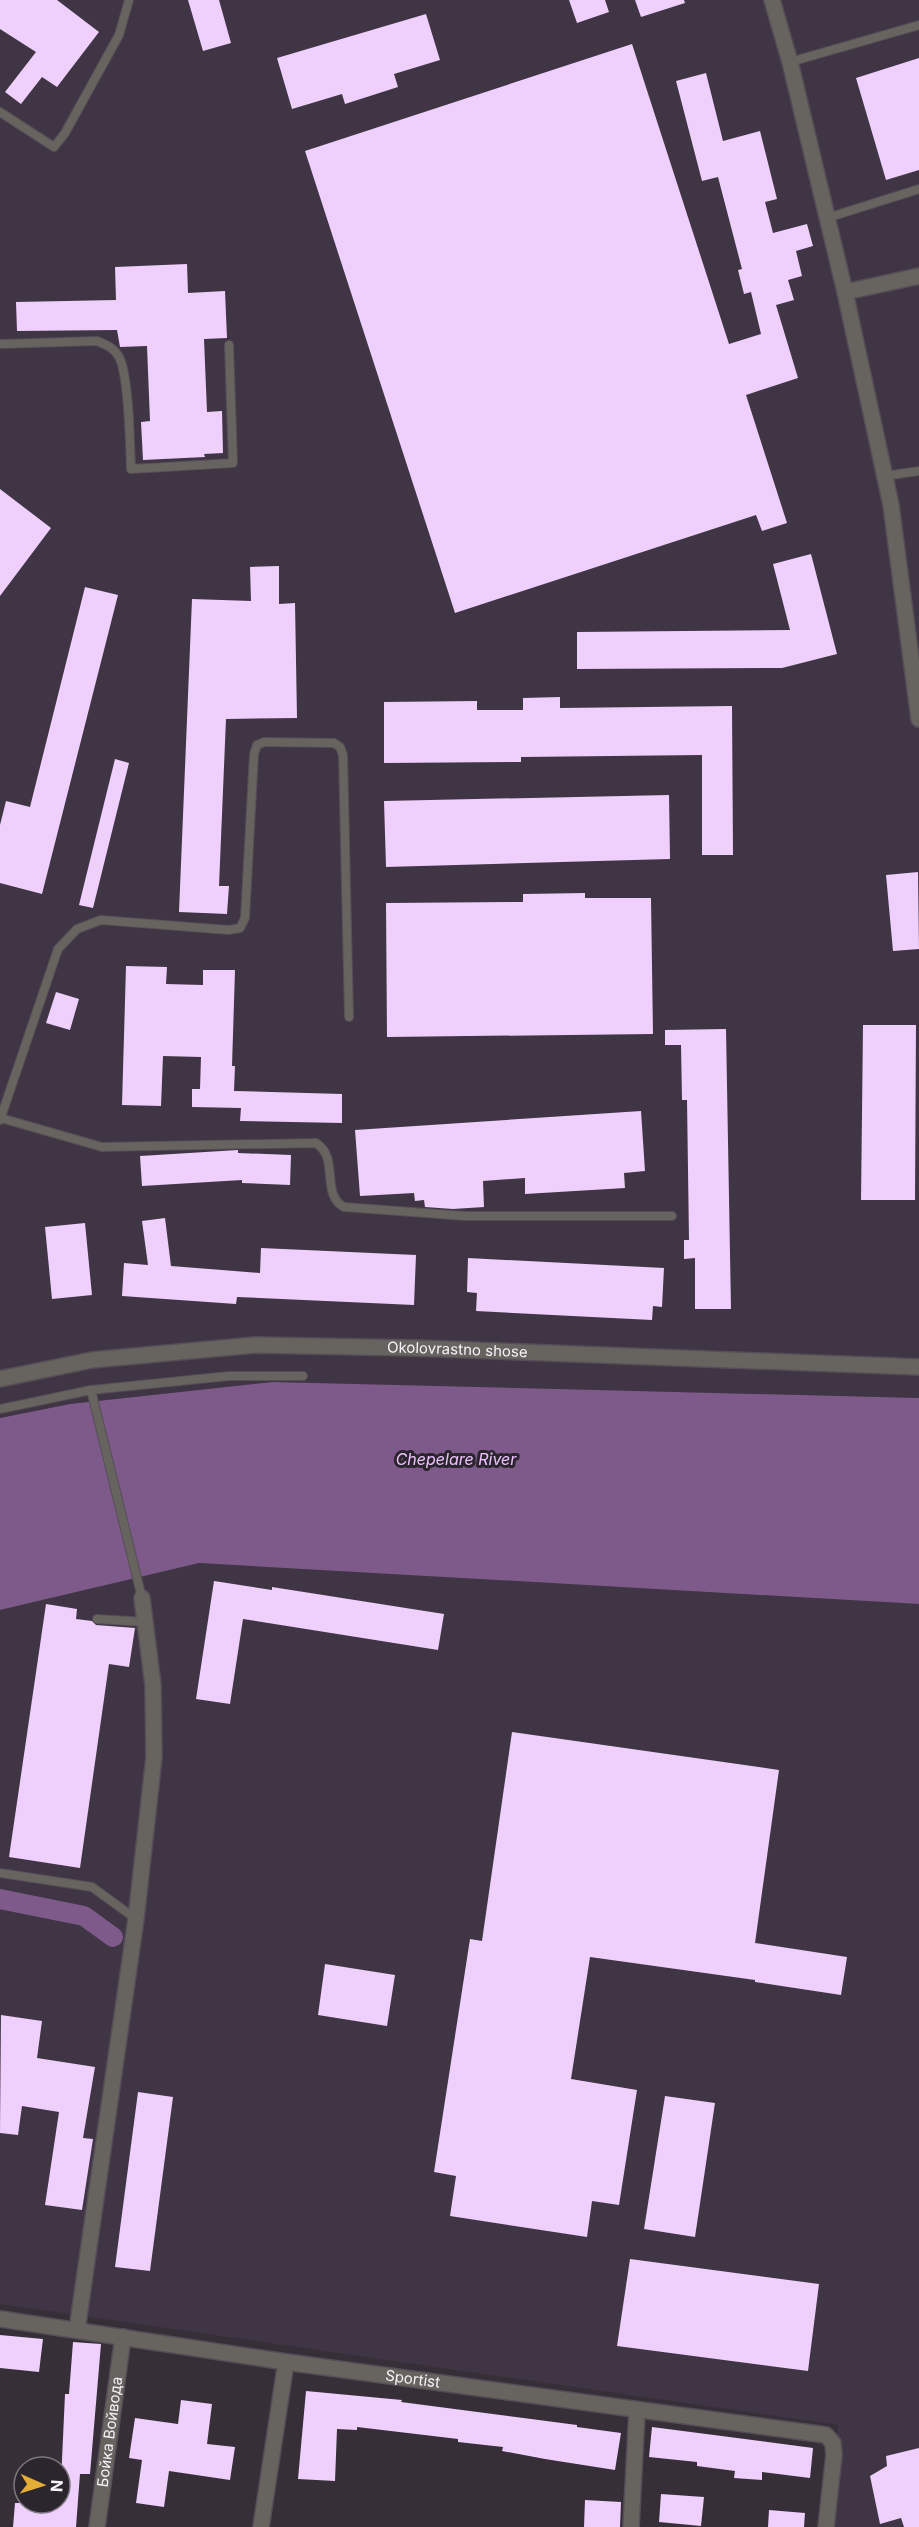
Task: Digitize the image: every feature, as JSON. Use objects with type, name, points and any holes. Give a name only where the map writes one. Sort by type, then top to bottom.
[{"type":"street","points":[[772,0],[790,62],[845,292],[891,505],[919,719]]},
{"type":"street","points":[[845,292],[919,276]]},
{"type":"street","name":"Okolovrastno shose","points":[[0,1379],[92,1360],[255,1345],[415,1348],[919,1367]]},
{"type":"street","points":[[77,2330],[136,1919],[154,1757],[153,1685],[142,1598]]},
{"type":"street","name":"Sportist","points":[[0,2319],[286,2362],[826,2435],[833,2443],[834,2455],[825,2527]]},
{"type":"street","name":"Бойка Войвода","points":[[97,2527],[123,2337]]},
{"type":"street","points":[[261,2527],[286,2362]]},
{"type":"street","points":[[631,2527],[637,2411]]},
{"type":"lane","points":[[0,112],[54,147],[65,133],[119,35],[129,0]]},
{"type":"lane","points":[[790,62],[919,25]]},
{"type":"lane","points":[[827,218],[919,189]]},
{"type":"lane","points":[[0,344],[97,342],[110,346],[120,358],[125,373],[131,469],[233,463],[229,345]]},
{"type":"lane","points":[[885,476],[919,471]]},
{"type":"lane","points":[[349,1017],[343,755],[340,747],[334,743],[264,742],[257,746],[254,754],[245,918],[240,928],[229,930],[101,920],[77,928],[58,949],[1,1119],[102,1147],[316,1143],[324,1148],[328,1155],[333,1196],[337,1203],[344,1207],[466,1216],[672,1216]]},
{"type":"lane","points":[[0,1409],[91,1390],[229,1376],[303,1376]]},
{"type":"lane","points":[[91,1390],[142,1598]]},
{"type":"lane","points":[[97,1619],[146,1622]]},
{"type":"lane","points":[[0,1873],[92,1887],[136,1919]]},
{"type":"shaded area","points":[[0,0],[919,0],[919,1398],[273,1382],[70,1404],[0,1418]]},
{"type":"shaded area","points":[[199,1563],[919,1604],[919,2527],[830,2527],[838,2425],[0,2304],[0,1610]]},
{"type":"water","name":"Chepelare River","points":[[273,1382],[919,1398],[919,1604],[199,1563],[0,1610],[0,1418],[70,1404]]},
{"type":"building","points":[[0,0],[57,0],[99,32],[57,87],[42,77],[21,104],[5,92],[36,52],[0,29]]},
{"type":"building","points":[[188,0],[219,0],[231,43],[203,51]]},
{"type":"building","points":[[569,0],[605,0],[609,12],[577,23]]},
{"type":"building","points":[[635,0],[684,0],[685,3],[641,17]]},
{"type":"building","points":[[426,14],[440,60],[394,74],[398,87],[345,104],[342,94],[292,109],[277,58]]},
{"type":"building","points":[[632,44],[729,344],[761,334],[751,292],[744,294],[738,270],[742,269],[718,177],[702,181],[676,81],[706,73],[723,141],[760,131],[777,199],[765,202],[773,233],[807,224],[813,246],[796,251],[802,276],[788,280],[794,300],[776,305],[798,378],[746,395],[787,523],[762,531],[756,515],[455,613],[305,151]]},
{"type":"building","points":[[919,58],[919,170],[886,180],[856,78]]},
{"type":"building","points":[[187,264],[188,293],[225,291],[227,338],[204,339],[207,412],[222,411],[223,453],[204,454],[205,457],[143,460],[141,422],[150,421],[147,346],[120,347],[117,330],[17,331],[16,302],[116,300],[115,267]]},
{"type":"building","points":[[0,489],[51,528],[0,596]]},
{"type":"building","points":[[811,554],[837,654],[782,668],[577,669],[577,632],[790,630],[773,564]]},
{"type":"building","points":[[279,566],[279,604],[295,603],[297,718],[226,719],[219,886],[229,886],[227,914],[179,912],[192,599],[251,601],[250,567]]},
{"type":"building","points":[[85,587],[118,595],[42,894],[0,883],[0,825],[6,801],[30,807]]},
{"type":"building","points":[[560,697],[560,708],[732,706],[733,855],[702,855],[702,755],[521,757],[521,762],[384,763],[384,702],[477,701],[477,710],[523,710],[523,698]]},
{"type":"building","points":[[115,759],[129,763],[93,908],[79,905]]},
{"type":"building","points":[[669,795],[670,859],[386,867],[384,801]]},
{"type":"building","points":[[918,872],[919,949],[893,951],[886,875]]},
{"type":"building","points":[[585,893],[585,898],[651,898],[653,1034],[387,1037],[386,903],[523,902],[523,894]]},
{"type":"building","points":[[126,966],[167,967],[166,984],[203,985],[203,970],[235,970],[232,1066],[235,1066],[234,1091],[342,1094],[342,1123],[240,1121],[241,1108],[192,1107],[192,1089],[200,1089],[201,1057],[163,1056],[161,1106],[122,1105]]},
{"type":"building","points":[[56,992],[79,999],[70,1030],[46,1023]]},
{"type":"building","points":[[863,1025],[916,1025],[915,1200],[861,1200]]},
{"type":"building","points":[[726,1029],[731,1309],[695,1309],[695,1258],[684,1259],[684,1240],[689,1240],[687,1100],[682,1100],[681,1045],[665,1045],[665,1030]]},
{"type":"building","points":[[641,1111],[645,1171],[624,1173],[625,1188],[525,1194],[525,1178],[483,1181],[484,1207],[453,1209],[425,1207],[424,1200],[415,1201],[414,1193],[360,1196],[355,1130]]},
{"type":"building","points":[[238,1150],[238,1153],[291,1155],[290,1185],[242,1183],[242,1180],[142,1186],[140,1156]]},
{"type":"building","points":[[165,1218],[171,1266],[260,1273],[261,1248],[416,1255],[414,1305],[237,1297],[236,1304],[122,1296],[124,1263],[148,1265],[142,1221]]},
{"type":"building","points":[[85,1223],[92,1295],[52,1299],[45,1227]]},
{"type":"building","points":[[468,1258],[664,1268],[662,1307],[653,1306],[652,1320],[476,1311],[477,1293],[467,1292]]},
{"type":"building","points":[[214,1581],[272,1590],[272,1587],[444,1614],[438,1650],[243,1619],[230,1704],[196,1699]]},
{"type":"building","points":[[46,1604],[77,1609],[76,1619],[92,1621],[96,1625],[135,1628],[129,1667],[109,1664],[80,1868],[9,1857]]},
{"type":"building","points":[[512,1732],[779,1770],[755,1943],[847,1957],[841,1995],[755,1982],[755,1980],[590,1957],[571,2079],[637,2090],[619,2205],[592,2201],[587,2237],[450,2216],[456,2176],[434,2172],[470,1939],[482,1941]]},
{"type":"building","points":[[325,1964],[395,1975],[387,2026],[318,2015]]},
{"type":"building","points":[[1,2015],[42,2021],[37,2058],[95,2067],[83,2138],[93,2139],[82,2210],[45,2205],[59,2112],[22,2106],[18,2135],[0,2133]]},
{"type":"building","points":[[138,2092],[173,2097],[150,2271],[115,2267]]},
{"type":"building","points":[[665,2096],[715,2103],[695,2237],[644,2229]]},
{"type":"building","points":[[630,2259],[819,2284],[808,2371],[617,2346]]},
{"type":"building","points":[[0,2335],[43,2339],[39,2372],[0,2368]]},
{"type":"building","points":[[73,2342],[101,2344],[90,2474],[80,2474],[76,2527],[13,2527],[14,2515],[72,2515],[72,2455],[62,2455],[65,2394],[69,2394]]},
{"type":"building","points":[[306,2391],[402,2400],[401,2402],[621,2433],[615,2470],[502,2451],[503,2447],[458,2442],[458,2439],[357,2427],[357,2430],[337,2429],[335,2481],[298,2479]]},
{"type":"building","points":[[181,2400],[212,2404],[207,2444],[235,2447],[230,2480],[169,2471],[164,2507],[136,2503],[142,2460],[129,2458],[135,2418],[178,2424]]},
{"type":"building","points":[[652,2427],[813,2448],[810,2478],[762,2472],[762,2480],[734,2478],[735,2471],[697,2466],[697,2462],[649,2457]]},
{"type":"building","points":[[919,2448],[919,2527],[904,2527],[901,2518],[880,2524],[870,2476],[887,2466],[886,2456]]},
{"type":"building","points":[[661,2494],[704,2497],[701,2526],[659,2522]]},
{"type":"building","points":[[585,2500],[621,2502],[620,2527],[584,2527]]},
{"type":"building","points":[[769,2510],[805,2513],[804,2527],[768,2527]]},
{"type":"waterway","points":[[0,1899],[84,1916],[113,1937]]}]
